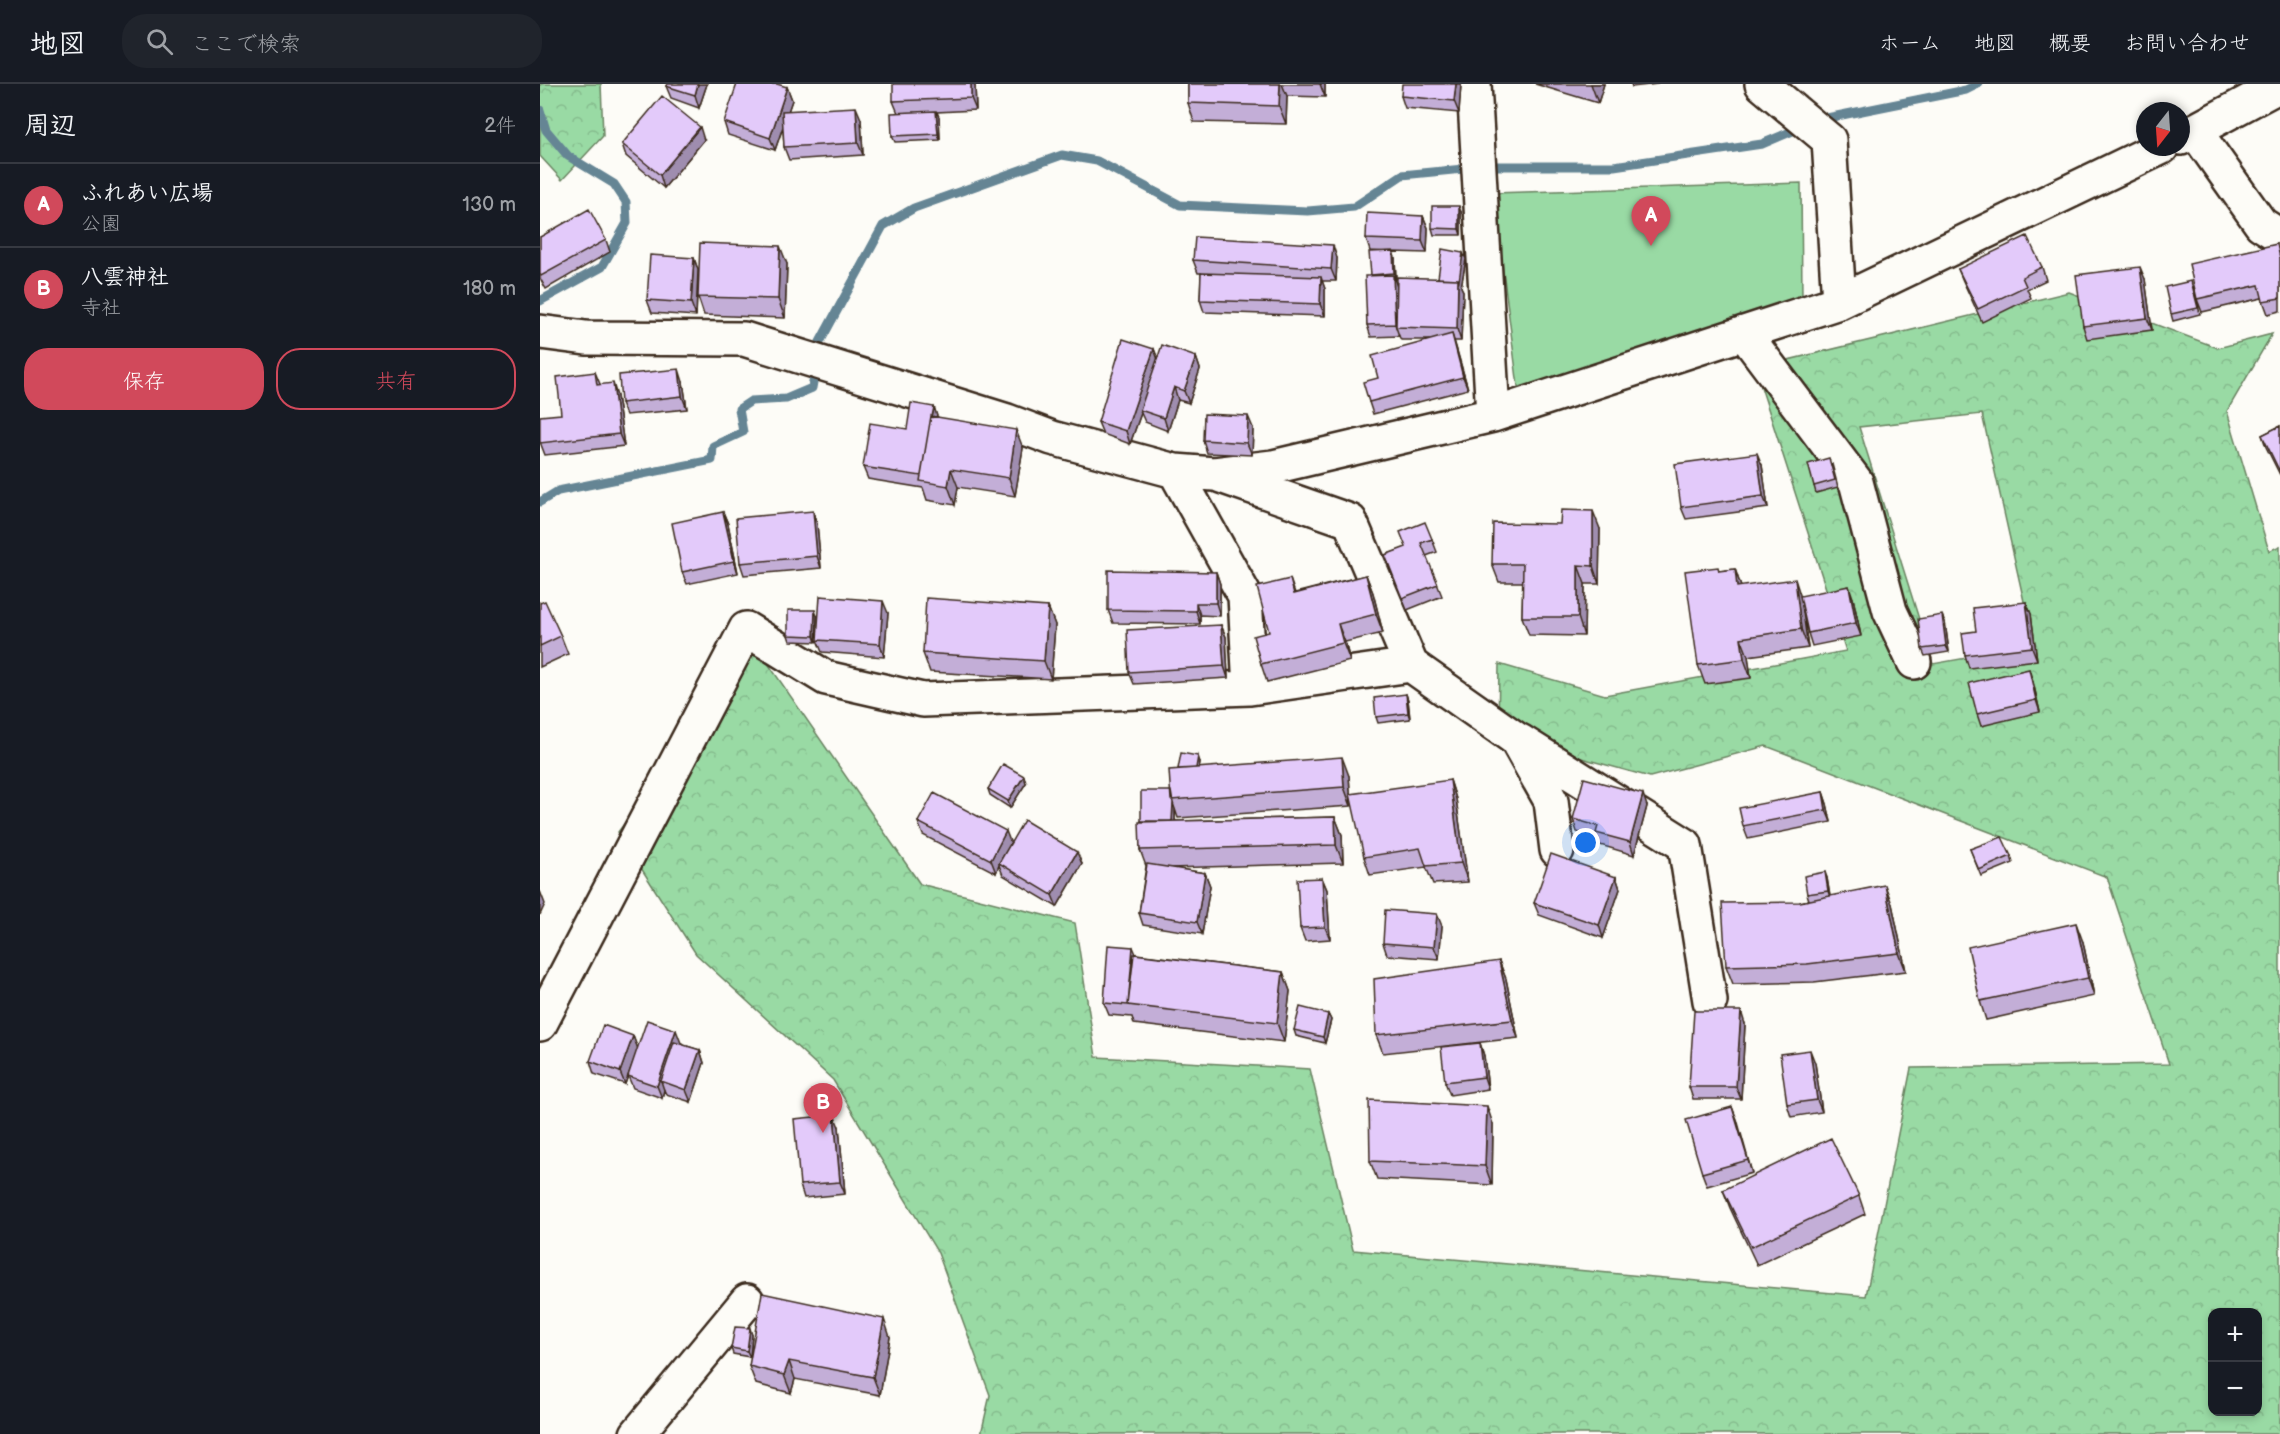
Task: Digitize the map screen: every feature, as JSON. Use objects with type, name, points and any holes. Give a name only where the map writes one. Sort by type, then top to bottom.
[{"type":"street","points":[[1474,84],[1493,415]]},
{"type":"street","points":[[1762,84],[1829,140],[1839,302]]},
{"type":"street","points":[[2190,134],[2280,84]]},
{"type":"street","points":[[2190,137],[2261,224],[2280,236]]},
{"type":"street","points":[[540,332],[586,338],[744,339],[1007,421],[1052,438],[1174,471],[1214,474],[1293,463],[1493,415],[1839,302],[2143,156]]},
{"type":"street","points":[[1744,333],[1856,482],[1890,611],[1914,662]]},
{"type":"street","points":[[1174,471],[1245,596],[1250,688]]},
{"type":"street","points":[[1214,474],[1350,521],[1411,665],[1516,739],[1685,846],[1710,1001]]},
{"type":"street","points":[[540,1024],[746,629],[826,678],[923,700],[1250,688],[1411,665]]},
{"type":"street","points":[[1516,739],[1551,801],[1557,850]]},
{"type":"street","points":[[638,1434],[747,1301]]},
{"type":"green space","points":[[540,84],[601,84],[603,136],[562,180],[540,156]]},
{"type":"green space","points":[[1801,183],[1802,300],[1519,394],[1493,193]]},
{"type":"green space","points":[[2069,292],[2218,348],[2272,334],[2227,411],[2269,551],[2280,546],[2280,1434],[981,1434],[990,1395],[938,1253],[833,1080],[696,954],[618,832],[756,646],[920,884],[1075,923],[1096,1057],[1310,1069],[1353,1250],[1866,1296],[1911,1068],[2169,1064],[2107,877],[1766,746],[1650,777],[1498,735],[1499,664],[1605,695],[1846,651],[1755,368]],"holes":[[[1982,414],[2034,646],[1933,664],[1859,427]]]},
{"type":"building","points":[[667,84],[698,84],[695,95],[666,86]]},
{"type":"building","points":[[737,84],[777,84],[787,87],[770,138],[724,122]]},
{"type":"building","points":[[893,84],[971,84],[971,98],[893,101]]},
{"type":"building","points":[[1188,84],[1280,84],[1279,106],[1188,103]]},
{"type":"building","points":[[1402,84],[1456,84],[1454,101],[1401,96]]},
{"type":"building","points":[[662,96],[700,127],[660,175],[622,144]]},
{"type":"building","points":[[856,107],[858,143],[784,147],[782,111]]},
{"type":"building","points":[[936,111],[938,134],[892,136],[891,113]]},
{"type":"building","points":[[1432,206],[1459,206],[1459,229],[1432,228]]},
{"type":"building","points":[[589,209],[606,240],[541,276],[540,237]]},
{"type":"building","points":[[1367,213],[1423,216],[1422,241],[1366,239]]},
{"type":"building","points":[[2027,236],[2042,267],[2022,277],[2026,286],[1978,309],[1958,269]]},
{"type":"building","points":[[1195,237],[1333,245],[1331,269],[1193,260]]},
{"type":"building","points":[[700,243],[780,246],[778,299],[698,297]]},
{"type":"building","points":[[2277,244],[2280,258],[2280,298],[2263,301],[2259,285],[2197,299],[2189,264]]},
{"type":"building","points":[[1442,249],[1463,253],[1459,281],[1458,279],[1438,278]]},
{"type":"building","points":[[1393,251],[1394,273],[1371,275],[1369,252]]},
{"type":"building","points":[[650,255],[694,258],[691,303],[647,300]]},
{"type":"building","points":[[2140,267],[2147,318],[2083,326],[2076,275]]},
{"type":"building","points":[[1201,273],[1321,277],[1320,304],[1200,300]]},
{"type":"building","points":[[1393,275],[1395,324],[1367,325],[1365,276]]},
{"type":"building","points":[[1397,277],[1458,279],[1457,329],[1396,327]]},
{"type":"building","points":[[2191,281],[2198,308],[2171,314],[2165,287]]},
{"type":"building","points":[[1452,334],[1463,377],[1369,402],[1363,382],[1378,378],[1372,356]]},
{"type":"building","points":[[1123,339],[1154,349],[1126,431],[1098,422]]},
{"type":"building","points":[[1162,345],[1196,357],[1184,391],[1174,387],[1164,418],[1140,410]]},
{"type":"building","points":[[679,369],[682,396],[621,403],[619,375]]},
{"type":"building","points":[[595,372],[597,385],[613,383],[619,434],[540,443],[540,416],[561,414],[557,377]]},
{"type":"building","points":[[911,403],[934,407],[921,476],[863,467],[870,423],[907,429]]},
{"type":"building","points":[[1204,414],[1248,416],[1247,443],[1203,440]]},
{"type":"building","points":[[931,416],[1016,430],[1009,478],[951,469],[948,486],[920,481]]},
{"type":"building","points":[[2280,426],[2280,472],[2262,435]]},
{"type":"building","points":[[1757,453],[1763,496],[1681,507],[1675,464]]},
{"type":"building","points":[[1829,458],[1835,480],[1814,486],[1808,464]]},
{"type":"building","points":[[1561,510],[1593,511],[1593,566],[1578,565],[1578,617],[1522,617],[1523,564],[1492,564],[1493,523],[1560,524]]},
{"type":"building","points":[[813,511],[817,556],[740,563],[736,518]]},
{"type":"building","points":[[723,512],[734,561],[682,572],[672,523]]},
{"type":"building","points":[[1425,522],[1432,539],[1421,543],[1438,584],[1402,598],[1385,555],[1406,547],[1400,532]]},
{"type":"building","points":[[1718,567],[1719,571],[1735,569],[1737,587],[1795,579],[1801,629],[1741,638],[1744,659],[1698,665],[1685,571]]},
{"type":"building","points":[[1108,570],[1216,572],[1216,603],[1196,603],[1196,611],[1108,610]]},
{"type":"building","points":[[1366,575],[1376,614],[1338,624],[1343,643],[1261,664],[1253,636],[1269,632],[1257,587],[1290,579],[1294,594]]},
{"type":"building","points":[[1849,586],[1856,623],[1808,633],[1800,596]]},
{"type":"building","points":[[820,596],[883,601],[880,644],[817,640]]},
{"type":"building","points":[[926,598],[1048,607],[1044,661],[923,653]]},
{"type":"building","points":[[545,601],[561,636],[540,646],[540,603]]},
{"type":"building","points":[[2026,602],[2032,647],[1965,655],[1962,633],[1976,631],[1973,608]]},
{"type":"building","points":[[788,610],[815,610],[814,636],[788,635]]},
{"type":"building","points":[[1942,615],[1946,646],[1922,649],[1918,619]]},
{"type":"building","points":[[1221,625],[1224,666],[1129,672],[1127,630]]},
{"type":"building","points":[[2029,669],[2036,700],[1977,714],[1969,683]]},
{"type":"building","points":[[1406,694],[1408,713],[1376,717],[1374,698]]},
{"type":"building","points":[[1181,753],[1198,756],[1196,768],[1178,769]]},
{"type":"building","points":[[1342,757],[1344,787],[1171,800],[1169,770]]},
{"type":"building","points":[[1003,764],[1024,776],[1008,801],[988,789]]},
{"type":"building","points":[[1584,778],[1643,794],[1630,842],[1596,833],[1598,826],[1573,819]]},
{"type":"building","points":[[1450,780],[1461,863],[1426,866],[1420,848],[1364,857],[1350,794]]},
{"type":"building","points":[[1141,791],[1171,791],[1172,821],[1141,821]]},
{"type":"building","points":[[1823,792],[1826,810],[1743,826],[1739,808]]},
{"type":"building","points":[[934,793],[1006,831],[991,860],[918,822]]},
{"type":"building","points":[[1335,817],[1336,845],[1140,850],[1139,822]]},
{"type":"building","points":[[1024,820],[1077,852],[1052,895],[999,863]]},
{"type":"building","points":[[2002,837],[2011,856],[1979,870],[1970,849]]},
{"type":"building","points":[[1551,854],[1616,877],[1599,925],[1534,903]]},
{"type":"building","points":[[1147,864],[1205,873],[1197,922],[1139,913]]},
{"type":"building","points":[[1825,872],[1828,891],[1807,894],[1804,876]]},
{"type":"building","points":[[1322,878],[1325,927],[1300,928],[1297,879]]},
{"type":"building","points":[[1885,885],[1899,953],[1807,964],[1726,966],[1722,903],[1800,902]]},
{"type":"building","points":[[1385,910],[1437,914],[1434,947],[1383,943]]},
{"type":"building","points":[[2076,923],[2088,978],[1980,1001],[1968,947]]},
{"type":"building","points":[[1108,945],[1133,947],[1128,1005],[1104,1003]]},
{"type":"building","points":[[1134,954],[1283,972],[1277,1023],[1128,1005]]},
{"type":"building","points":[[1499,961],[1512,1020],[1376,1035],[1374,979]]},
{"type":"building","points":[[1300,1007],[1328,1014],[1323,1037],[1294,1030]]},
{"type":"building","points":[[1694,1011],[1741,1011],[1736,1087],[1689,1087]]},
{"type":"building","points":[[647,1020],[676,1030],[657,1086],[628,1076]]},
{"type":"building","points":[[603,1025],[633,1036],[620,1072],[590,1061]]},
{"type":"building","points":[[674,1042],[700,1050],[686,1090],[661,1081]]},
{"type":"building","points":[[1480,1043],[1484,1077],[1445,1082],[1441,1047]]},
{"type":"building","points":[[1810,1050],[1817,1100],[1787,1104],[1780,1054]]},
{"type":"building","points":[[1369,1100],[1487,1106],[1485,1166],[1370,1161]]},
{"type":"building","points":[[1732,1107],[1748,1160],[1702,1173],[1686,1120]]},
{"type":"building","points":[[834,1115],[840,1182],[800,1185],[794,1119]]},
{"type":"building","points":[[1831,1138],[1859,1196],[1751,1247],[1723,1190]]},
{"type":"building","points":[[762,1293],[884,1319],[873,1377],[789,1361],[784,1375],[749,1366]]},
{"type":"building","points":[[735,1327],[750,1328],[747,1351],[731,1348]]},
{"type":"waterway","points":[[1817,120],[1966,90],[1978,84]]},
{"type":"waterway","points":[[540,110],[546,130],[568,156],[614,184],[626,202],[627,223],[602,267],[540,301]]},
{"type":"waterway","points":[[540,502],[558,491],[712,460],[713,446],[743,432],[739,409],[751,401],[786,399],[812,388],[820,342],[883,226],[914,208],[1062,155],[1097,161],[1180,205],[1308,211],[1354,207],[1402,175],[1494,166],[1614,166],[1762,144],[1802,127]]},
{"type":"place","name":"ふれあい広場","points":[[1651,246]]},
{"type":"place","name":"八雲神社","points":[[823,1133]]}]
